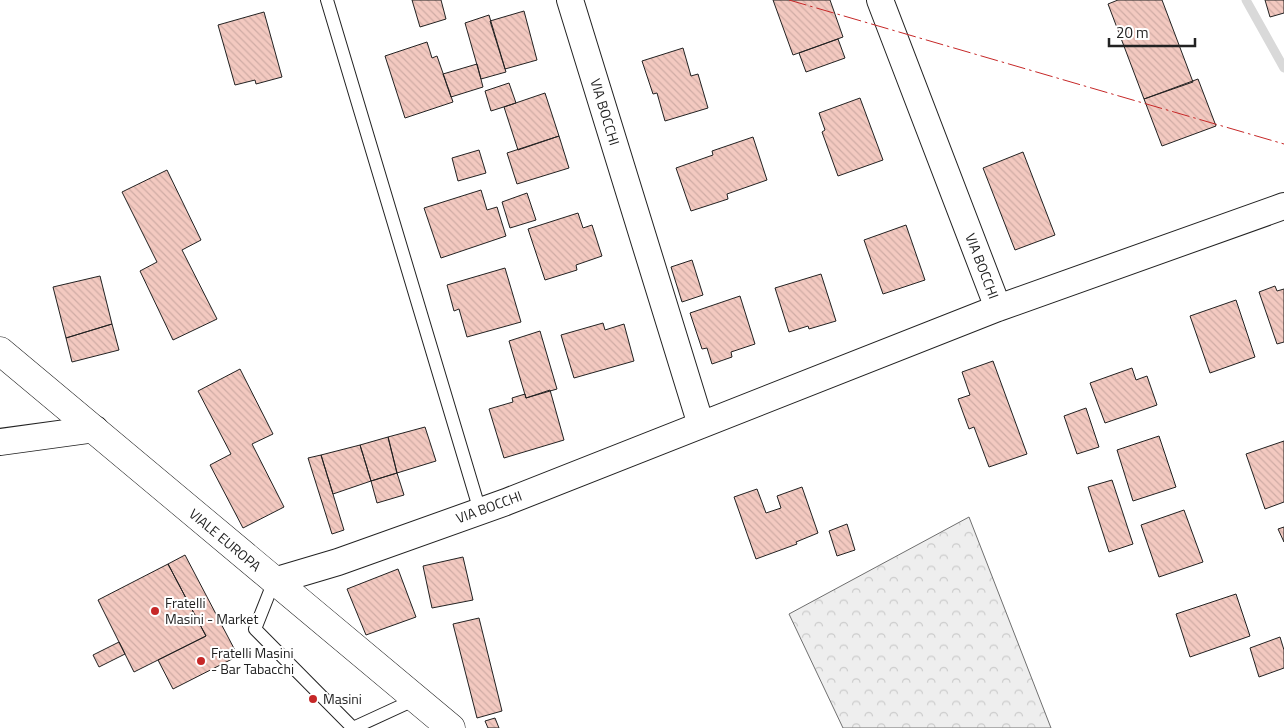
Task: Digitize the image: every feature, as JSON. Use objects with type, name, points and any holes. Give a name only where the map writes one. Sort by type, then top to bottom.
[{"type":"main road","name":"VIALE EUROPA","points":[[0,351],[451,728]]},
{"type":"street","name":"VIA BOCCHI","points":[[570,0],[701,425]]},
{"type":"street","name":"VIA BOCCHI","points":[[880,0],[998,308]]},
{"type":"street","name":"VIA BOCCHI","points":[[274,581],[338,562],[480,511],[998,308],[1284,206]]},
{"type":"street","points":[[0,442],[95,429]]},
{"type":"lane","points":[[327,0],[480,511]]},
{"type":"lane","points":[[274,581],[255,629],[352,728],[416,699]]},
{"type":"green space","points":[[969,517],[1051,728],[843,728],[789,614]]},
{"type":"building","points":[[412,0],[441,0],[446,19],[420,27]]},
{"type":"building","points":[[773,0],[830,0],[843,37],[793,55]]},
{"type":"building","points":[[1118,0],[1162,0],[1193,82],[1144,99],[1108,4]]},
{"type":"building","points":[[1265,0],[1284,0],[1284,13],[1270,17]]},
{"type":"building","points":[[524,11],[537,60],[505,69],[490,21]]},
{"type":"building","points":[[264,12],[282,77],[256,84],[255,80],[235,85],[218,25]]},
{"type":"building","points":[[489,15],[506,72],[481,79],[465,23]]},
{"type":"building","points":[[838,39],[845,58],[806,72],[799,53]]},
{"type":"building","points":[[427,42],[432,58],[437,56],[453,102],[405,118],[385,56]]},
{"type":"building","points":[[683,48],[691,76],[698,74],[708,108],[665,121],[657,93],[653,94],[642,61]]},
{"type":"building","points":[[477,64],[483,87],[451,97],[443,74]]},
{"type":"building","points":[[1198,79],[1216,126],[1162,146],[1144,99]]},
{"type":"building","points":[[509,83],[516,103],[491,111],[485,91]]},
{"type":"building","points":[[545,93],[559,136],[518,150],[504,107]]},
{"type":"building","points":[[860,98],[883,160],[838,176],[822,132],[825,130],[819,113]]},
{"type":"building","points":[[559,136],[569,168],[517,184],[507,153]]},
{"type":"building","points":[[753,137],[767,180],[727,194],[728,199],[691,211],[676,168],[713,155],[712,151]]},
{"type":"building","points":[[479,150],[486,173],[458,181],[452,158]]},
{"type":"building","points":[[1023,152],[1055,235],[1015,250],[983,168]]},
{"type":"building","points":[[167,170],[201,240],[182,250],[217,319],[173,340],[140,271],[157,262],[122,192]]},
{"type":"building","points":[[481,190],[487,210],[497,207],[506,236],[441,258],[424,208]]},
{"type":"building","points":[[527,193],[536,220],[510,228],[502,202]]},
{"type":"building","points":[[578,213],[583,228],[592,225],[602,256],[576,265],[577,270],[545,280],[528,229]]},
{"type":"building","points":[[906,225],[925,280],[883,294],[864,240]]},
{"type":"building","points":[[692,260],[703,295],[682,302],[671,267]]},
{"type":"building","points":[[505,268],[521,322],[467,337],[459,309],[454,311],[447,285]]},
{"type":"building","points":[[821,274],[836,321],[809,329],[808,326],[789,332],[775,288]]},
{"type":"building","points":[[100,276],[112,324],[66,338],[53,287]]},
{"type":"building","points":[[1275,286],[1277,291],[1284,289],[1284,342],[1277,344],[1259,292]]},
{"type":"building","points":[[740,296],[755,344],[731,352],[732,357],[712,364],[707,348],[702,349],[690,313]]},
{"type":"building","points":[[1236,300],[1255,357],[1210,373],[1190,316]]},
{"type":"building","points":[[603,323],[605,330],[624,324],[634,361],[574,378],[561,335]]},
{"type":"building","points":[[112,324],[119,350],[72,362],[66,338]]},
{"type":"building","points":[[540,331],[557,389],[526,398],[509,341]]},
{"type":"building","points":[[993,361],[1027,454],[989,467],[974,427],[969,429],[958,399],[970,395],[962,372]]},
{"type":"building","points":[[1132,368],[1136,380],[1147,376],[1157,405],[1105,423],[1090,383]]},
{"type":"building","points":[[240,369],[273,434],[252,444],[284,507],[243,528],[210,465],[231,454],[198,391]]},
{"type":"building","points":[[550,390],[564,440],[504,458],[489,409],[513,402],[512,398],[525,394],[526,398]]},
{"type":"building","points":[[1086,408],[1099,447],[1077,454],[1064,416]]},
{"type":"building","points":[[425,427],[436,461],[397,473],[388,437]]},
{"type":"building","points":[[1159,436],[1176,487],[1133,501],[1117,450]]},
{"type":"building","points":[[388,437],[397,473],[371,481],[360,445]]},
{"type":"building","points":[[1284,441],[1284,502],[1265,509],[1246,454]]},
{"type":"building","points":[[360,445],[371,481],[333,494],[321,455]]},
{"type":"building","points":[[321,455],[344,530],[332,534],[308,458]]},
{"type":"building","points":[[397,473],[404,495],[377,503],[371,481]]},
{"type":"building","points":[[1112,480],[1133,544],[1109,552],[1088,487]]},
{"type":"building","points":[[802,487],[818,533],[796,542],[797,544],[756,559],[734,497],[757,489],[766,513],[781,508],[777,496]]},
{"type":"building","points":[[1184,510],[1203,562],[1159,577],[1141,525]]},
{"type":"building","points":[[847,524],[855,550],[837,556],[829,531]]},
{"type":"building","points":[[1284,527],[1284,542],[1278,529]]},
{"type":"building","points":[[185,555],[238,656],[173,689],[158,660],[206,636],[168,564]]},
{"type":"building","points":[[463,557],[473,600],[432,608],[423,566]]},
{"type":"building","points":[[168,564],[206,636],[134,672],[98,600]]},
{"type":"building","points":[[398,569],[416,617],[366,635],[347,589]]},
{"type":"building","points":[[1236,594],[1250,636],[1190,657],[1176,614]]},
{"type":"building","points":[[479,618],[502,711],[477,718],[453,624]]},
{"type":"building","points":[[1280,637],[1284,650],[1284,668],[1259,677],[1250,648]]},
{"type":"building","points":[[119,642],[125,654],[99,667],[93,655]]},
{"type":"building","points":[[495,718],[499,728],[488,728],[485,721]]},
{"type":"waterway","points":[[1246,0],[1284,68]]},
{"type":"power","points":[[789,0],[1284,144]]},
{"type":"place","name":"Fratelli Masini - Market","points":[[155,611]]},
{"type":"place","name":"Fratelli Masini - Bar Tabacchi","points":[[201,661]]},
{"type":"place","name":"Masini","points":[[313,699]]}]
